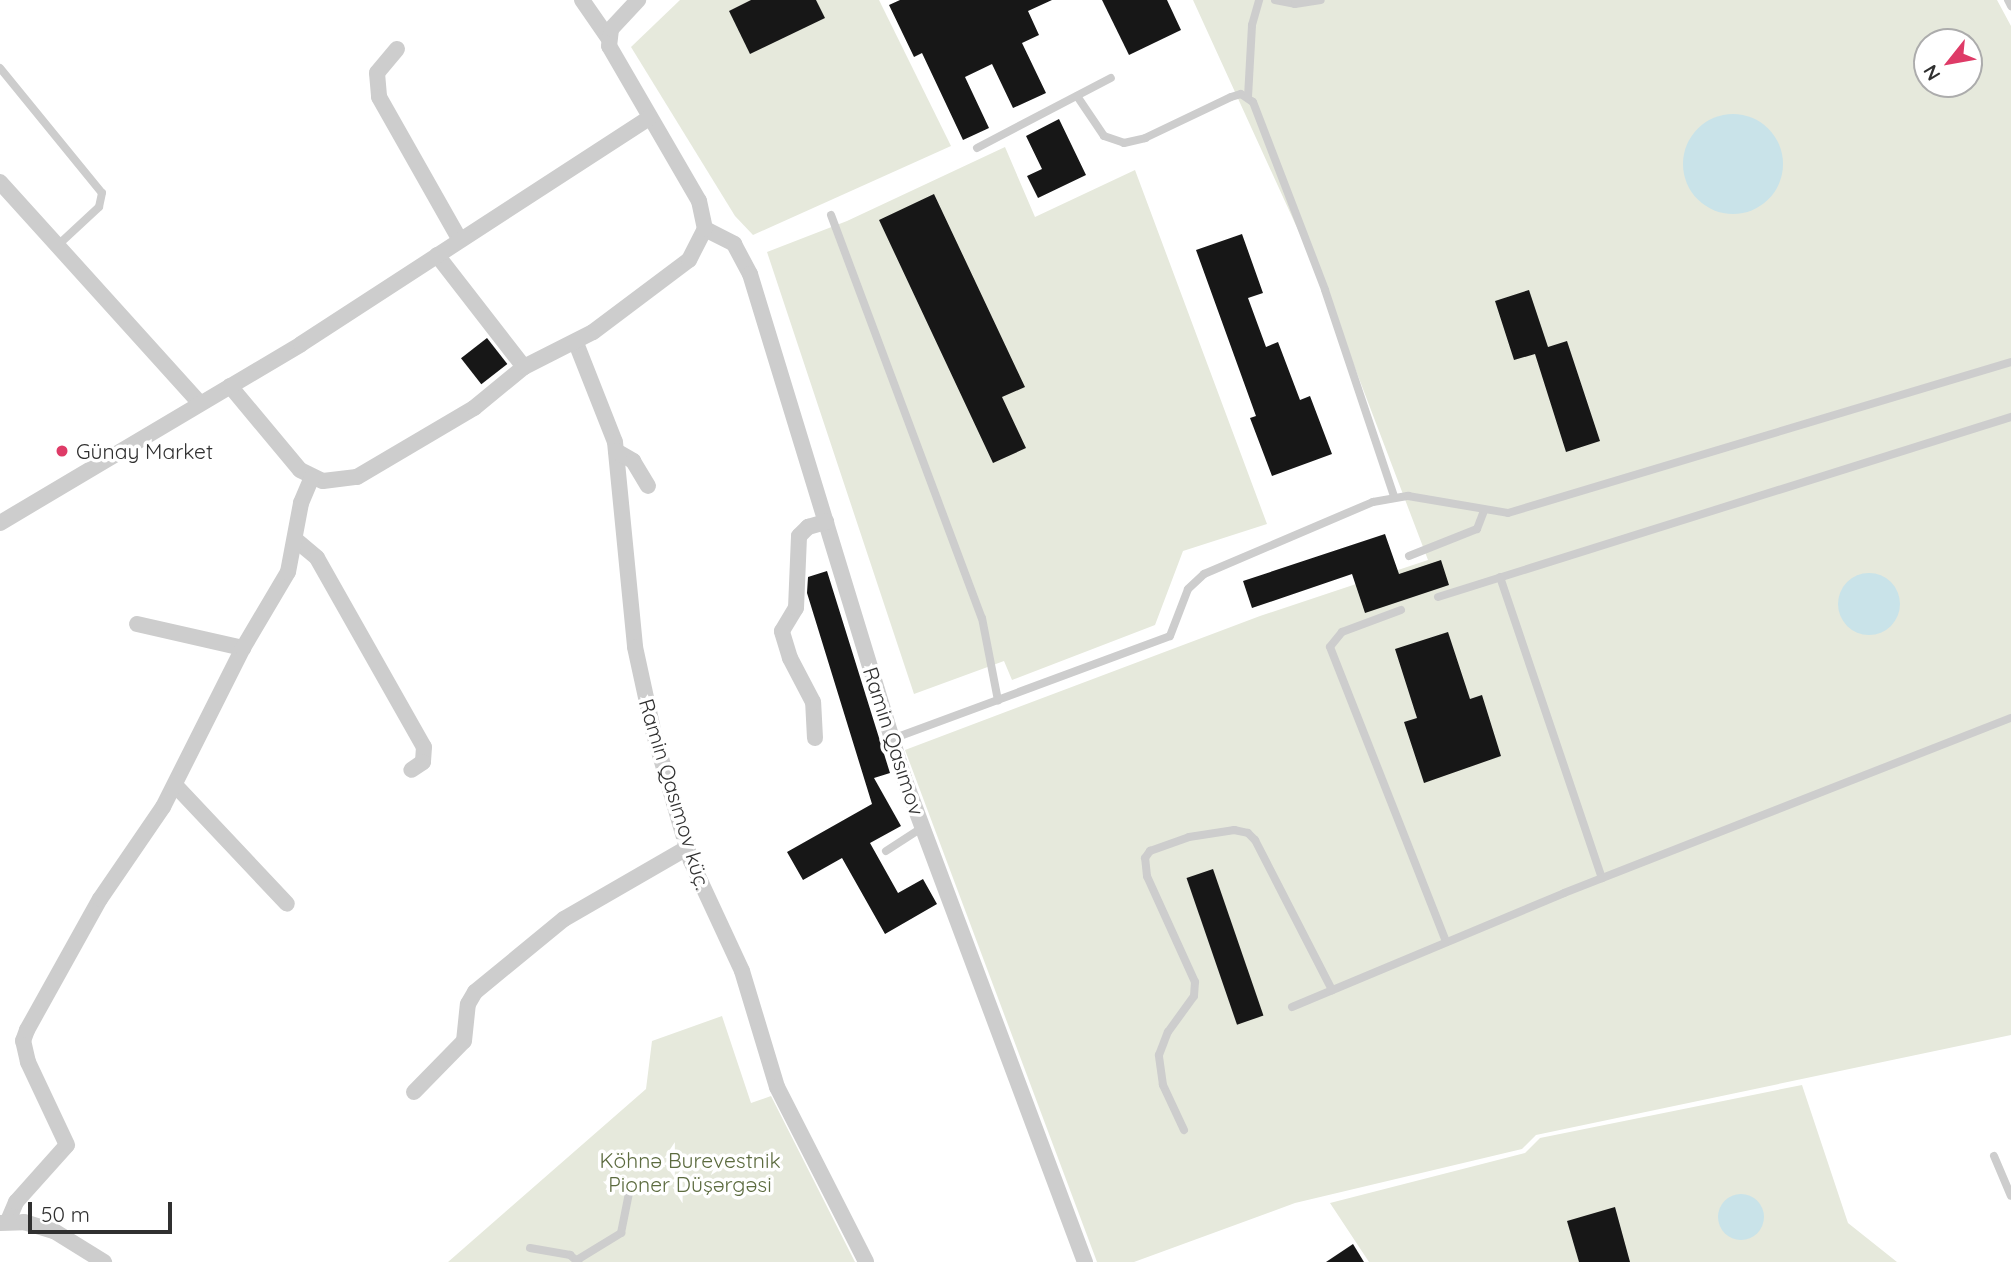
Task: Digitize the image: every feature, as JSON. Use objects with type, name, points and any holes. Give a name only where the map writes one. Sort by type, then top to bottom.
[{"type":"street","points":[[609,39],[617,20],[638,0]]},
{"type":"street","points":[[230,386],[283,453],[312,477],[340,482],[377,469],[474,408],[524,367],[576,343],[680,268],[697,249],[705,229],[694,190],[611,54],[609,39],[584,1]]},
{"type":"street","points":[[397,49],[377,73],[379,97],[460,240]]},
{"type":"street","points":[[0,523],[230,386],[649,118]]},
{"type":"street","points":[[0,181],[200,403]]},
{"type":"street","name":"Ramin Qasımov","points":[[705,229],[734,244],[750,274],[892,739],[1085,1262]]},
{"type":"street","points":[[437,255],[524,367]]},
{"type":"street","name":"Ramin Qasımov küç.","points":[[576,343],[606,411],[617,451],[635,647],[687,848],[742,971],[777,1087],[866,1262]]},
{"type":"street","points":[[617,451],[633,461],[648,486]]},
{"type":"street","points":[[104,1262],[54,1231],[4,1222],[16,1202],[67,1145],[28,1062],[23,1041],[100,899],[175,785],[243,648],[288,572],[297,541],[301,503],[312,477]]},
{"type":"street","points":[[815,738],[813,702],[782,631],[796,608],[799,536],[808,527],[826,522]]},
{"type":"street","points":[[297,541],[317,558],[424,747],[423,762],[411,770]]},
{"type":"street","points":[[137,624],[243,648]]},
{"type":"street","points":[[175,785],[287,904]]},
{"type":"street","points":[[414,1092],[464,1041],[468,1004],[475,992],[564,919],[687,848]]},
{"type":"lane","points":[[1259,0],[1252,25],[1248,97],[1258,111],[1325,289],[1394,496]]},
{"type":"lane","points":[[1275,0],[1295,4],[1321,0]]},
{"type":"lane","points":[[2008,0],[2011,6]]},
{"type":"lane","points":[[0,68],[102,193],[99,207],[57,246]]},
{"type":"lane","points":[[977,148],[1111,78]]},
{"type":"lane","points":[[1077,96],[1104,136],[1124,143],[1145,138],[1231,97],[1248,97]]},
{"type":"lane","points":[[831,215],[982,618],[998,699]]},
{"type":"lane","points":[[892,739],[1170,636],[1188,589],[1205,574],[1394,496],[1484,512],[1508,513],[1546,504],[2011,362]]},
{"type":"lane","points":[[1438,597],[2011,417]]},
{"type":"lane","points":[[1409,556],[1477,529],[1484,512]]},
{"type":"lane","points":[[1500,577],[1602,878]]},
{"type":"lane","points":[[1401,610],[1342,632],[1330,647],[1446,943]]},
{"type":"lane","points":[[1292,1007],[1602,878],[2011,718]]},
{"type":"lane","points":[[886,850],[923,827]]},
{"type":"lane","points":[[1184,1130],[1163,1085],[1159,1055],[1168,1032],[1194,996],[1195,982],[1147,876],[1145,859],[1150,851],[1189,837],[1234,830],[1248,833],[1255,840],[1332,990]]},
{"type":"lane","points":[[1994,1156],[2011,1196]]},
{"type":"lane","points":[[530,1248],[577,1261],[621,1233],[630,1188]]},
{"type":"green space","points":[[680,0],[879,0],[951,146],[753,235],[735,216],[631,47]]},
{"type":"green space","points":[[1193,0],[1997,0],[2011,26],[2011,1035],[1536,1135],[1522,1149],[1295,1203],[1134,1262],[1097,1262],[905,750],[1260,616],[1428,560],[1325,289]]},
{"type":"green space","points":[[1005,147],[1035,217],[1135,170],[1267,524],[1183,551],[1155,625],[1012,680],[1004,661],[914,694],[767,252],[847,221]]},
{"type":"green space","name":"Köhnə Burevestnik Pioner Düşərgəsi","points":[[722,1016],[751,1103],[771,1096],[855,1262],[448,1262],[646,1089],[652,1041]]},
{"type":"green space","points":[[1802,1085],[1848,1223],[1897,1262],[1369,1262],[1330,1203],[1525,1153],[1540,1138]]},
{"type":"water","points":[[1733,114],[1761,122],[1775,136],[1783,164],[1775,192],[1761,206],[1733,214],[1705,206],[1691,192],[1683,164],[1691,136],[1705,122]]},
{"type":"water","points":[[1869,573],[1891,582],[1900,604],[1891,626],[1869,635],[1847,626],[1838,604],[1847,582]]},
{"type":"water","points":[[1741,1194],[1757,1201],[1764,1217],[1757,1233],[1741,1240],[1725,1233],[1718,1217],[1725,1201]]},
{"type":"building","points":[[751,0],[816,0],[825,18],[750,54],[729,11]]},
{"type":"building","points":[[900,0],[1052,0],[1028,11],[1039,35],[1022,43],[1046,93],[1013,108],[992,64],[965,77],[989,128],[963,140],[922,53],[914,57],[889,5]]},
{"type":"building","points":[[1102,0],[1167,0],[1181,30],[1129,55]]},
{"type":"building","points":[[1059,119],[1086,175],[1038,198],[1027,176],[1042,169],[1026,136]]},
{"type":"building","points":[[934,194],[1025,387],[1002,397],[1026,448],[993,463],[879,220]]},
{"type":"building","points":[[1242,234],[1263,293],[1248,298],[1266,347],[1278,342],[1300,400],[1310,396],[1332,454],[1272,476],[1250,418],[1256,416],[1196,250]]},
{"type":"building","points":[[1529,290],[1548,347],[1567,341],[1600,441],[1566,452],[1535,354],[1514,360],[1495,301]]},
{"type":"building","points":[[487,338],[507,364],[481,384],[461,358]]},
{"type":"building","points":[[1385,534],[1399,574],[1441,560],[1449,585],[1365,613],[1352,574],[1252,608],[1243,581]]},
{"type":"building","points":[[827,571],[890,773],[874,778],[901,826],[870,843],[898,893],[923,879],[937,904],[885,934],[842,858],[803,880],[787,852],[872,804],[807,593],[808,577]]},
{"type":"building","points":[[1448,632],[1470,699],[1482,695],[1501,756],[1424,783],[1404,722],[1417,718],[1395,649]]},
{"type":"building","points":[[1213,869],[1263,1016],[1237,1025],[1187,878]]},
{"type":"building","points":[[1615,1207],[1630,1262],[1579,1262],[1567,1221]]},
{"type":"building","points":[[1353,1244],[1364,1262],[1326,1262]]},
{"type":"place","name":"Günay Market","points":[[62,451]]}]
